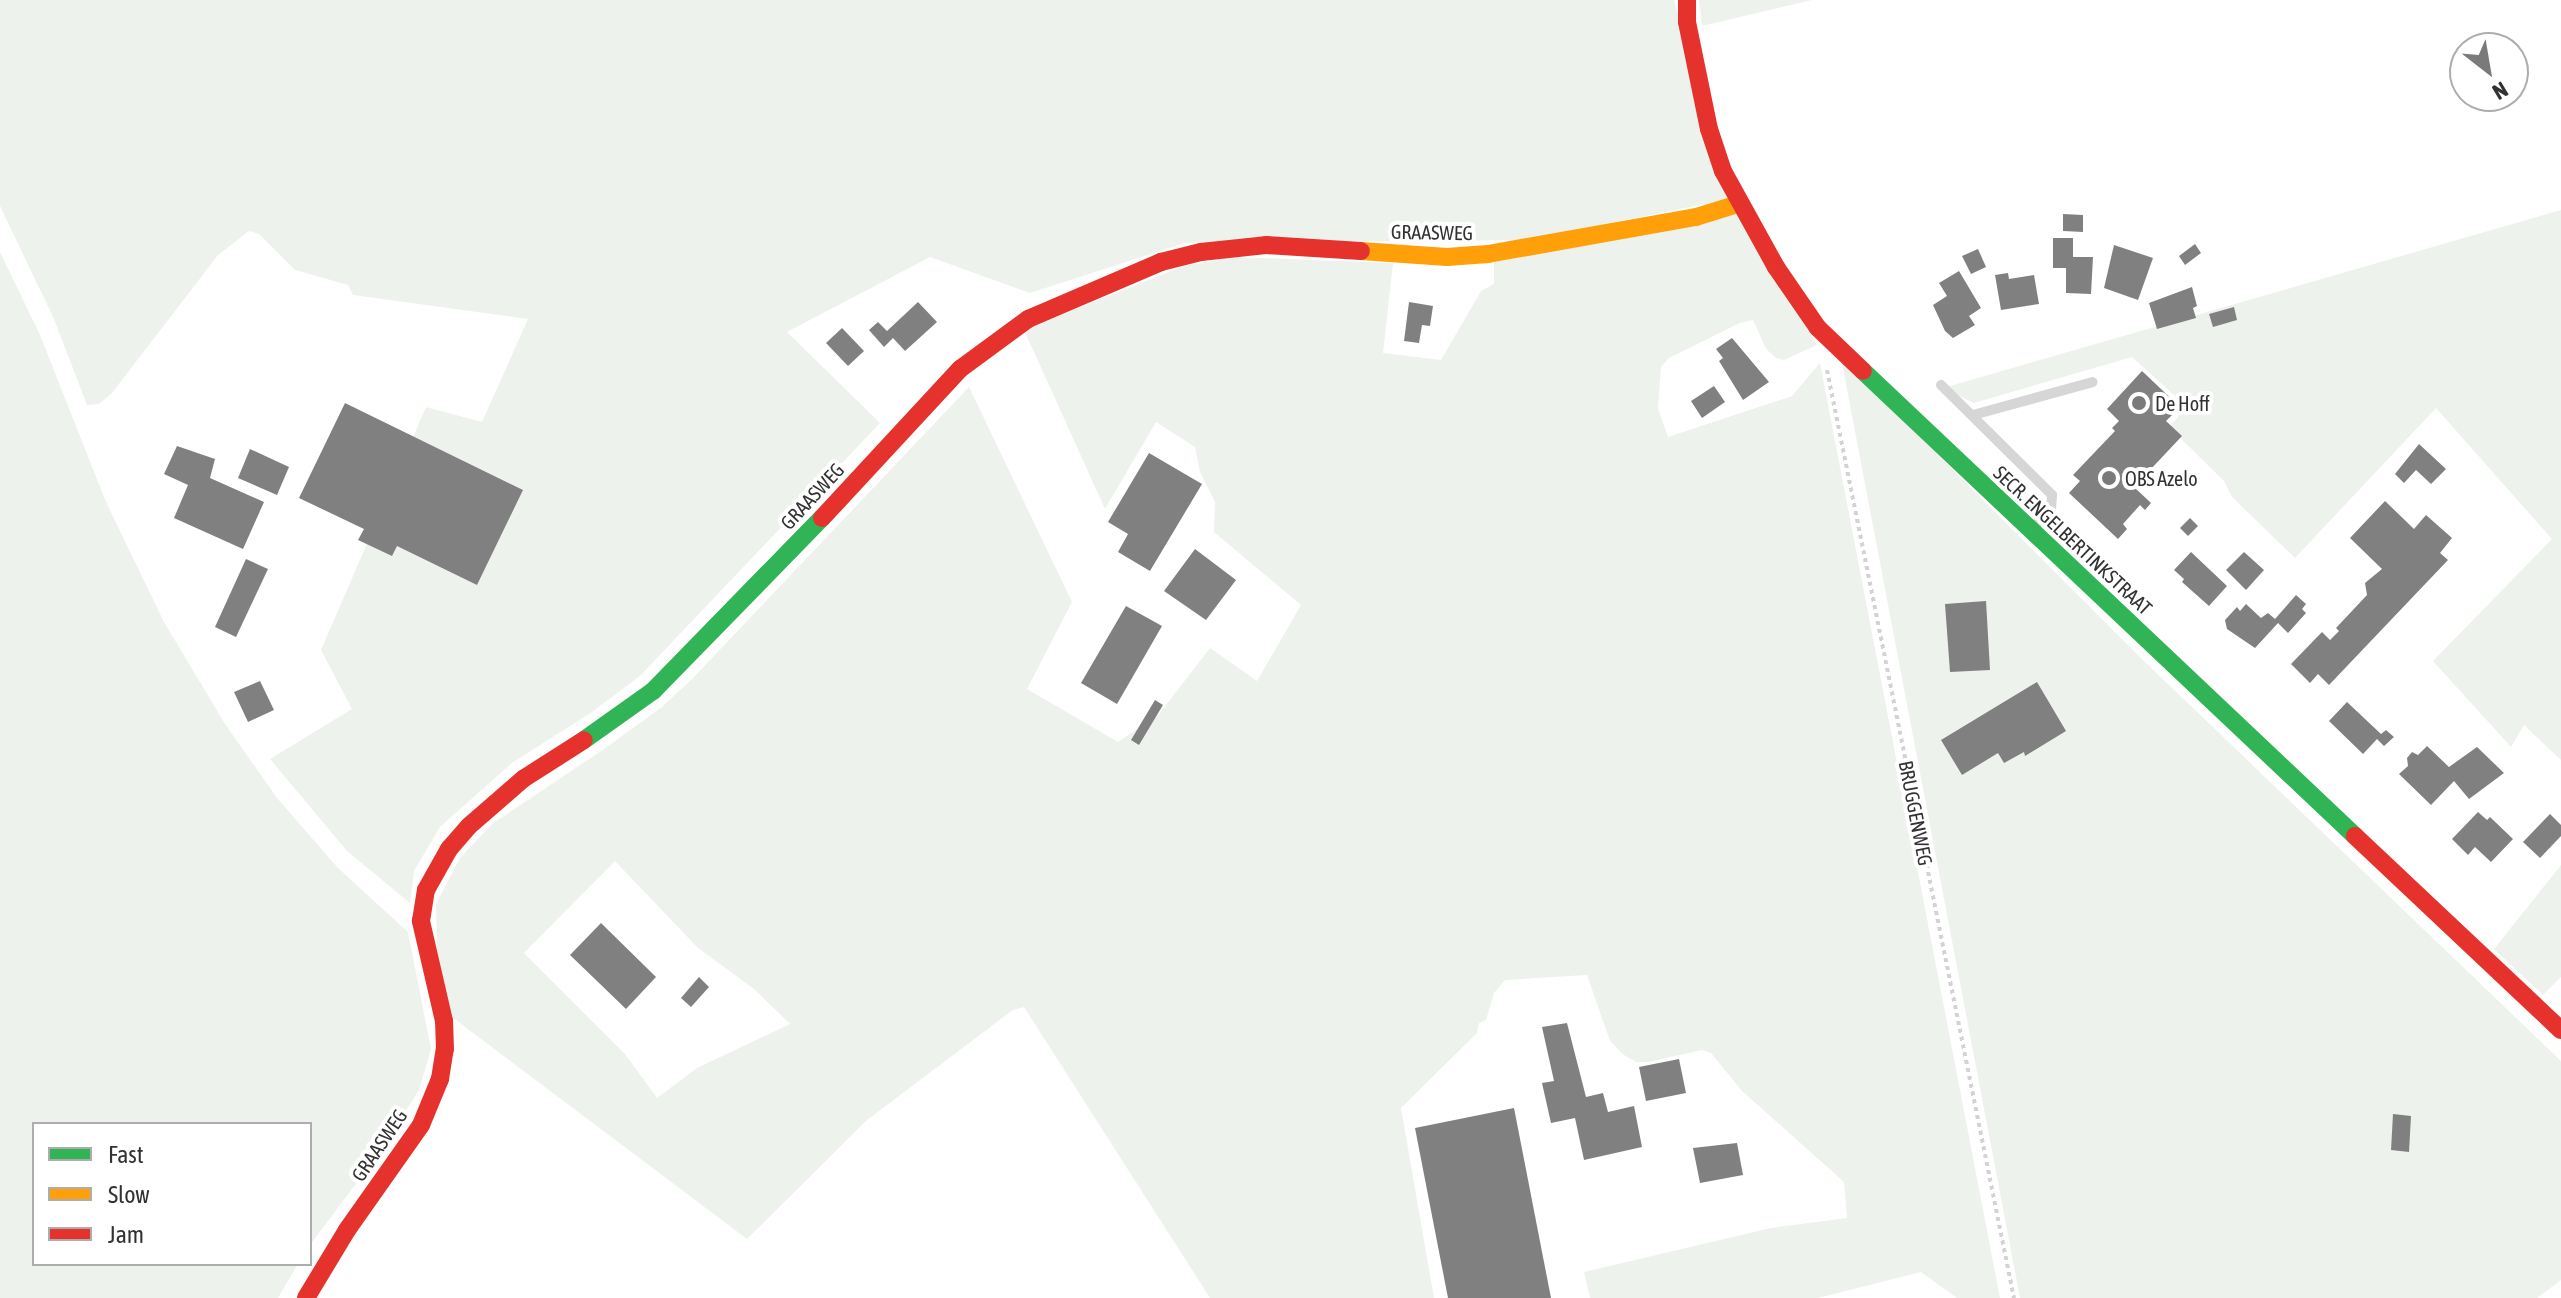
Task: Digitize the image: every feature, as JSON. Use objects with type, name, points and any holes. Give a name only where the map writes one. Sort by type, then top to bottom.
[{"type":"street","name":"SECR. ENGELBERTINKSTRAAT","points":[[1687,0],[1687,22],[1709,129],[1738,204],[1818,328],[2561,1030]]},
{"type":"street","name":"GRAASWEG","points":[[306,1298],[347,1230],[421,1125],[440,1079],[445,1049],[444,1021],[421,921],[426,890],[449,849],[469,826],[523,779],[612,722],[653,691],[785,557],[960,369],[986,348],[1028,319],[1161,262],[1201,252],[1266,245],[1447,257],[1488,254],[1696,217],[1738,204]]},
{"type":"lane","points":[[1973,415],[2093,382]]},
{"type":"lane","points":[[1941,385],[2052,495],[2051,509],[2031,530]]},
{"type":"path","name":"BRUGGENWEG","points":[[1825,363],[2014,1298]]},
{"type":"shaded area","points":[[0,0],[1674,0],[1730,199],[1526,240],[1185,243],[1030,293],[930,257],[787,332],[880,423],[640,676],[592,712],[512,763],[440,827],[414,871],[410,903],[347,851],[270,759],[352,709],[321,650],[426,407],[482,422],[528,319],[353,295],[348,285],[295,270],[259,234],[249,231],[218,255],[112,393],[99,404],[87,405],[54,319],[0,206]]},
{"type":"shaded area","points":[[1699,0],[1812,0],[1702,26]]},
{"type":"shaded area","points":[[2561,210],[2561,760],[2524,725],[2511,747],[2433,661],[2552,539],[2436,408],[2295,558],[2232,497],[2224,481],[2169,427],[2187,407],[2132,357],[1974,403],[1943,388]]},
{"type":"shaded area","points":[[1738,214],[1817,345],[1784,360],[1776,358],[1766,349],[1753,320],[1740,323],[1669,358],[1661,367],[1658,408],[1668,437],[1792,396],[1820,363],[2000,1298],[1957,1298],[1921,1272],[1818,1298],[1590,1298],[1584,1272],[1771,1228],[1847,1218],[1844,1182],[1742,1091],[1711,1053],[1702,1050],[1648,1062],[1636,1062],[1624,1055],[1610,1041],[1587,975],[1505,980],[1494,993],[1486,1020],[1479,1023],[1477,1033],[1401,1108],[1434,1298],[1210,1298],[1024,1007],[1013,1010],[867,1120],[747,1239],[448,1014],[437,948],[436,904],[460,858],[492,824],[662,707],[969,387],[1072,602],[1027,689],[1118,742],[1159,714],[1210,648],[1257,681],[1301,605],[1214,532],[1215,502],[1200,472],[1195,447],[1156,422],[1105,509],[1024,330],[1183,266],[1235,257],[1393,263],[1383,353],[1441,360],[1481,291],[1494,284],[1494,262]],"holes":[[[615,861],[698,948],[754,989],[790,1024],[697,1068],[657,1098],[625,1054],[524,953]]]},
{"type":"shaded area","points":[[0,252],[40,335],[106,502],[164,622],[225,724],[277,798],[338,868],[408,932],[431,1049],[419,1090],[380,1152],[312,1242],[312,1122],[32,1122],[32,1266],[297,1266],[278,1298],[0,1298]]},
{"type":"shaded area","points":[[1841,358],[2144,661],[2561,1061],[2561,1280],[2537,1298],[2020,1298]]},
{"type":"shaded area","points":[[2561,865],[2561,977],[2543,995],[2494,949]]},
{"type":"building","points":[[2063,214],[2083,215],[2083,232],[2063,231]]},
{"type":"building","points":[[2053,238],[2073,238],[2073,257],[2093,257],[2091,294],[2066,293],[2066,268],[2053,268]]},
{"type":"building","points":[[2195,244],[2201,253],[2185,265],[2179,256]]},
{"type":"building","points":[[2114,245],[2153,258],[2138,300],[2104,288]]},
{"type":"building","points":[[1978,249],[1986,267],[1971,274],[1962,256]]},
{"type":"building","points":[[1959,271],[1981,308],[1969,316],[1975,325],[1953,338],[1945,331],[1933,305],[1947,296],[1939,283]]},
{"type":"building","points":[[2008,273],[2009,279],[2034,275],[2039,304],[2001,310],[1995,275]]},
{"type":"building","points":[[2192,287],[2197,306],[2193,308],[2196,318],[2157,329],[2149,303]]},
{"type":"building","points":[[918,302],[937,322],[905,351],[893,338],[884,347],[869,330],[878,322],[887,331]]},
{"type":"building","points":[[1409,302],[1433,306],[1430,326],[1422,325],[1419,343],[1404,341]]},
{"type":"building","points":[[2234,307],[2237,320],[2213,327],[2209,314]]},
{"type":"building","points":[[842,328],[864,351],[848,366],[826,343]]},
{"type":"building","points":[[1732,338],[1769,382],[1743,400],[1719,361],[1723,358],[1716,349]]},
{"type":"building","name":"OBS Azelo","points":[[2142,371],[2180,407],[2166,421],[2182,436],[2134,487],[2151,503],[2145,510],[2140,505],[2123,524],[2127,529],[2118,539],[2069,493],[2080,481],[2073,475],[2115,431],[2112,428],[2119,421],[2107,409]]},
{"type":"building","points":[[1714,386],[1725,402],[1702,418],[1691,401]]},
{"type":"building","points":[[345,403],[523,490],[477,585],[397,546],[392,556],[358,540],[364,529],[299,498]]},
{"type":"building","points":[[2419,444],[2446,469],[2431,484],[2416,470],[2404,483],[2395,474]]},
{"type":"building","points":[[177,446],[215,459],[210,478],[264,502],[243,549],[174,518],[188,485],[164,474]]},
{"type":"building","points":[[250,449],[289,467],[277,495],[238,478]]},
{"type":"building","points":[[1149,453],[1202,484],[1150,571],[1118,552],[1128,534],[1108,522]]},
{"type":"building","points":[[2385,501],[2414,529],[2426,515],[2452,538],[2440,553],[2448,560],[2329,685],[2318,674],[2310,683],[2291,664],[2322,632],[2330,640],[2339,631],[2336,628],[2367,595],[2365,583],[2382,569],[2350,538]]},
{"type":"building","points":[[2190,518],[2198,526],[2188,536],[2180,528]]},
{"type":"building","points":[[1195,549],[1236,580],[1206,620],[1164,591]]},
{"type":"building","points":[[2191,552],[2227,586],[2209,606],[2182,582],[2184,579],[2174,570]]},
{"type":"building","points":[[2244,552],[2264,570],[2246,590],[2226,570]]},
{"type":"building","points":[[246,559],[268,569],[236,637],[215,627]]},
{"type":"building","points":[[2296,595],[2306,604],[2302,609],[2306,613],[2288,633],[2278,623],[2255,648],[2227,629],[2225,620],[2237,607],[2240,611],[2246,604],[2261,618],[2268,613],[2275,619]]},
{"type":"building","points":[[1986,601],[1990,670],[1950,672],[1945,604]]},
{"type":"building","points":[[1126,606],[1162,626],[1117,704],[1081,683]]},
{"type":"building","points":[[260,681],[274,710],[248,722],[234,692]]},
{"type":"building","points":[[2037,682],[2066,731],[2025,756],[2024,752],[2004,763],[1998,753],[1962,775],[1941,740]]},
{"type":"building","points":[[1155,700],[1163,705],[1139,745],[1131,740]]},
{"type":"building","points":[[2347,702],[2381,734],[2386,730],[2394,737],[2384,746],[2377,739],[2363,754],[2329,721]]},
{"type":"building","points":[[2427,746],[2449,767],[2477,747],[2504,773],[2469,799],[2454,781],[2431,805],[2399,774],[2408,766],[2407,758],[2412,752],[2418,755]]},
{"type":"building","points":[[2478,812],[2487,820],[2490,817],[2513,839],[2491,862],[2475,847],[2468,855],[2452,839]]},
{"type":"building","points":[[2550,814],[2561,825],[2561,836],[2540,858],[2523,842]]},
{"type":"building","points":[[601,923],[656,977],[626,1009],[570,955]]},
{"type":"building","points":[[699,977],[709,987],[691,1007],[681,998]]},
{"type":"building","points":[[1567,1023],[1586,1097],[1603,1093],[1608,1112],[1634,1106],[1642,1147],[1584,1160],[1575,1118],[1551,1123],[1542,1083],[1554,1081],[1542,1027]]},
{"type":"building","points":[[1679,1059],[1686,1093],[1646,1101],[1639,1067]]},
{"type":"building","points":[[1514,1108],[1551,1298],[1448,1298],[1415,1128]]},
{"type":"building","points":[[2393,1114],[2411,1116],[2409,1152],[2391,1150]]},
{"type":"building","points":[[1737,1143],[1743,1175],[1700,1183],[1693,1148]]},
{"type":"traffic: fast","points":[[1863,371],[2355,836]]},
{"type":"traffic: fast","points":[[584,740],[653,691],[822,518]]},
{"type":"traffic: slow","points":[[1361,251],[1447,257],[1488,254],[1696,217],[1738,204]]},
{"type":"traffic: jam","points":[[1687,0],[1687,22],[1709,129],[1723,171],[1776,267],[1818,328],[1863,371]]},
{"type":"traffic: jam","points":[[822,518],[960,369],[1028,319],[1161,262],[1201,252],[1266,245],[1361,251]]},
{"type":"traffic: jam","points":[[306,1298],[347,1230],[421,1125],[440,1079],[445,1049],[444,1021],[421,921],[426,890],[449,849],[469,826],[523,779],[584,740]]},
{"type":"traffic: jam","points":[[2355,836],[2561,1030]]},
{"type":"place","name":"De Hoff","points":[[2139,403]]},
{"type":"place","name":"OBS Azelo","points":[[2109,478]]}]
